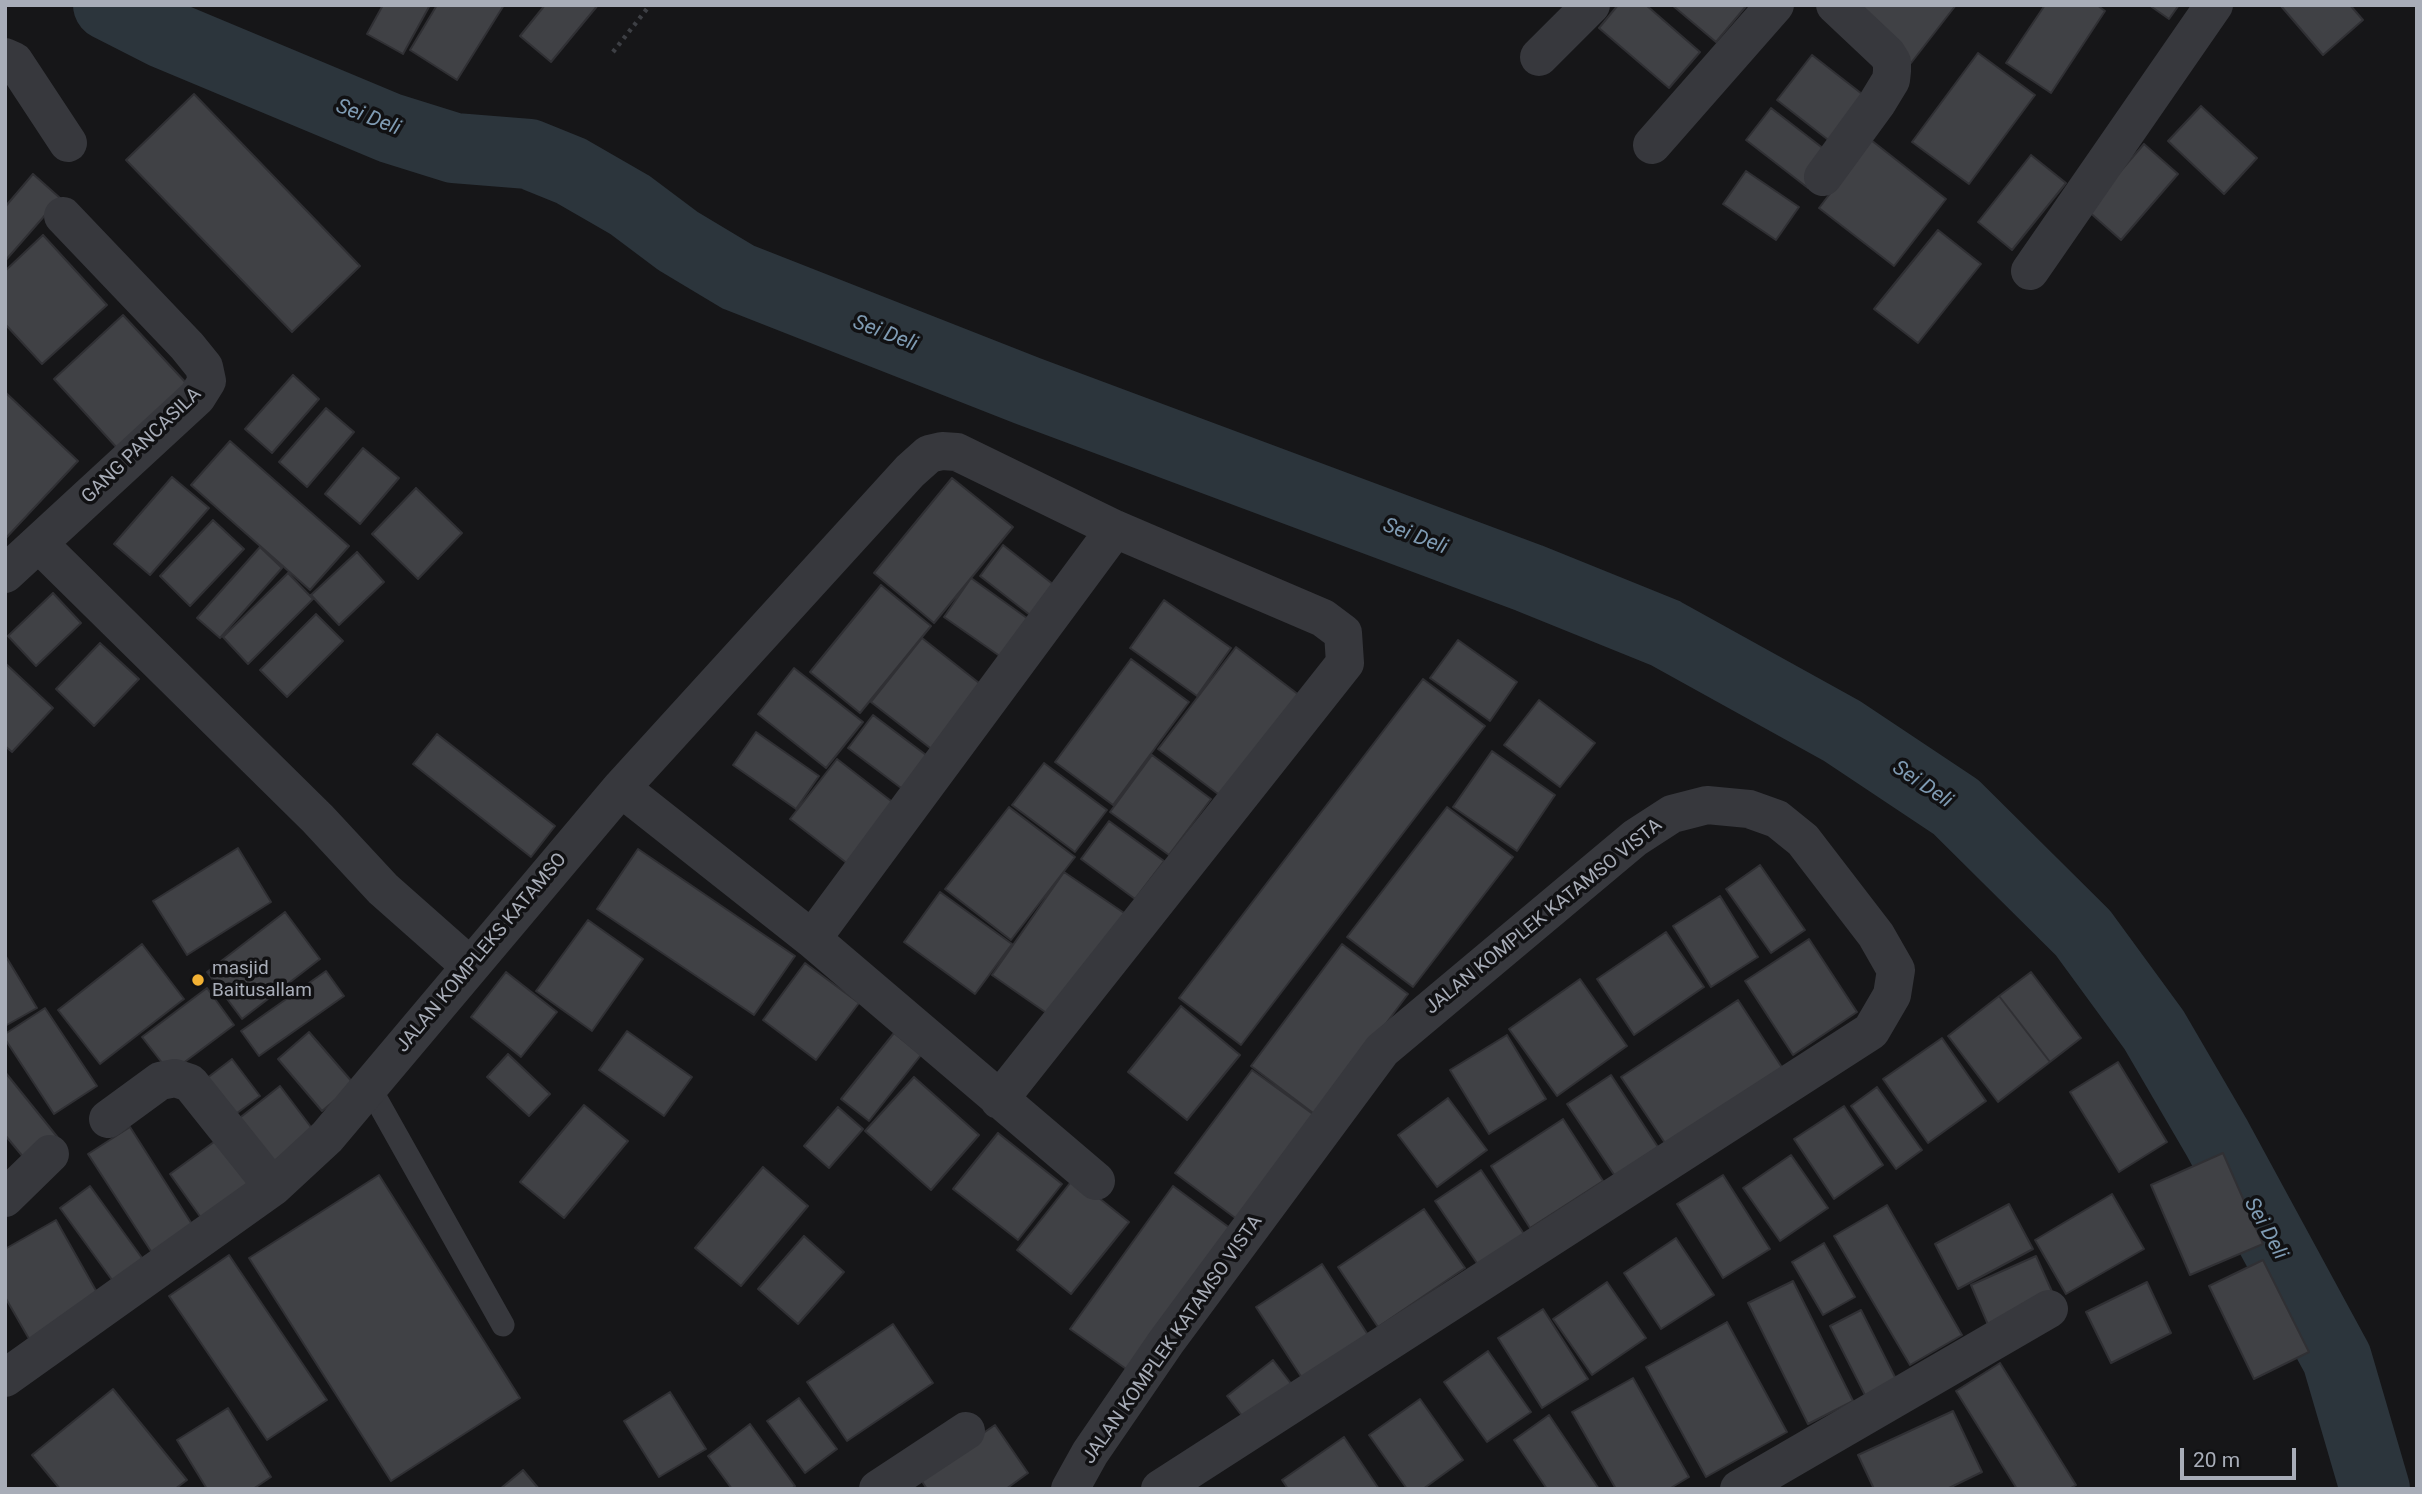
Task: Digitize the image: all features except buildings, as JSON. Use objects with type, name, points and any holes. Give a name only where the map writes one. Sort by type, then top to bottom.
[{"type":"street","points":[[1539,57],[1591,5]]},
{"type":"street","points":[[1652,145],[1775,5]]},
{"type":"street","points":[[1823,177],[1877,103],[1891,80],[1892,71],[1887,54],[1835,5]]},
{"type":"street","points":[[2031,271],[2214,5]]},
{"type":"street","points":[[5,57],[14,61],[68,143]]},
{"type":"street","name":"GANG PANCASILA","points":[[5,574],[197,397],[207,381],[204,367],[187,346],[63,216]]},
{"type":"street","name":"JALAN KOMPLEKS KATAMSO","points":[[5,1378],[273,1187],[327,1137],[621,788],[910,471],[929,454],[957,452],[1115,529],[1322,618],[1343,633],[1345,663],[999,1100]]},
{"type":"street","points":[[812,939],[1115,529]]},
{"type":"street","points":[[39,544],[318,819],[383,890],[470,966]]},
{"type":"street","points":[[621,788],[812,939],[1096,1181]]},
{"type":"street","name":"JALAN KOMPLEK KATAMSO VISTA","points":[[1070,1489],[1090,1453],[1166,1342],[1382,1050],[1635,838],[1672,814],[1707,805],[1749,809],[1777,819],[1803,840],[1876,935],[1896,970],[1892,995],[1871,1031],[1160,1489]]},
{"type":"street","points":[[108,1119],[160,1081],[175,1078],[190,1083],[273,1187]]},
{"type":"street","points":[[5,1198],[50,1154]]},
{"type":"street","points":[[1739,1489],[2049,1309]]},
{"type":"street","points":[[878,1489],[966,1431]]},
{"type":"lane","points":[[370,1088],[503,1325]]},
{"type":"path","points":[[613,52],[650,5]]},
{"type":"waterway","name":"Sei Deli","points":[[108,5],[165,34],[390,128],[454,148],[529,154],[571,171],[630,205],[678,241],[738,277],[1028,391],[1529,578],[1665,633],[1842,731],[1956,807],[2083,933],[2154,1030],[2217,1138],[2337,1359],[2375,1489]]},
{"type":"place","name":"masjid Baitusallam","points":[[198,980]]}]
